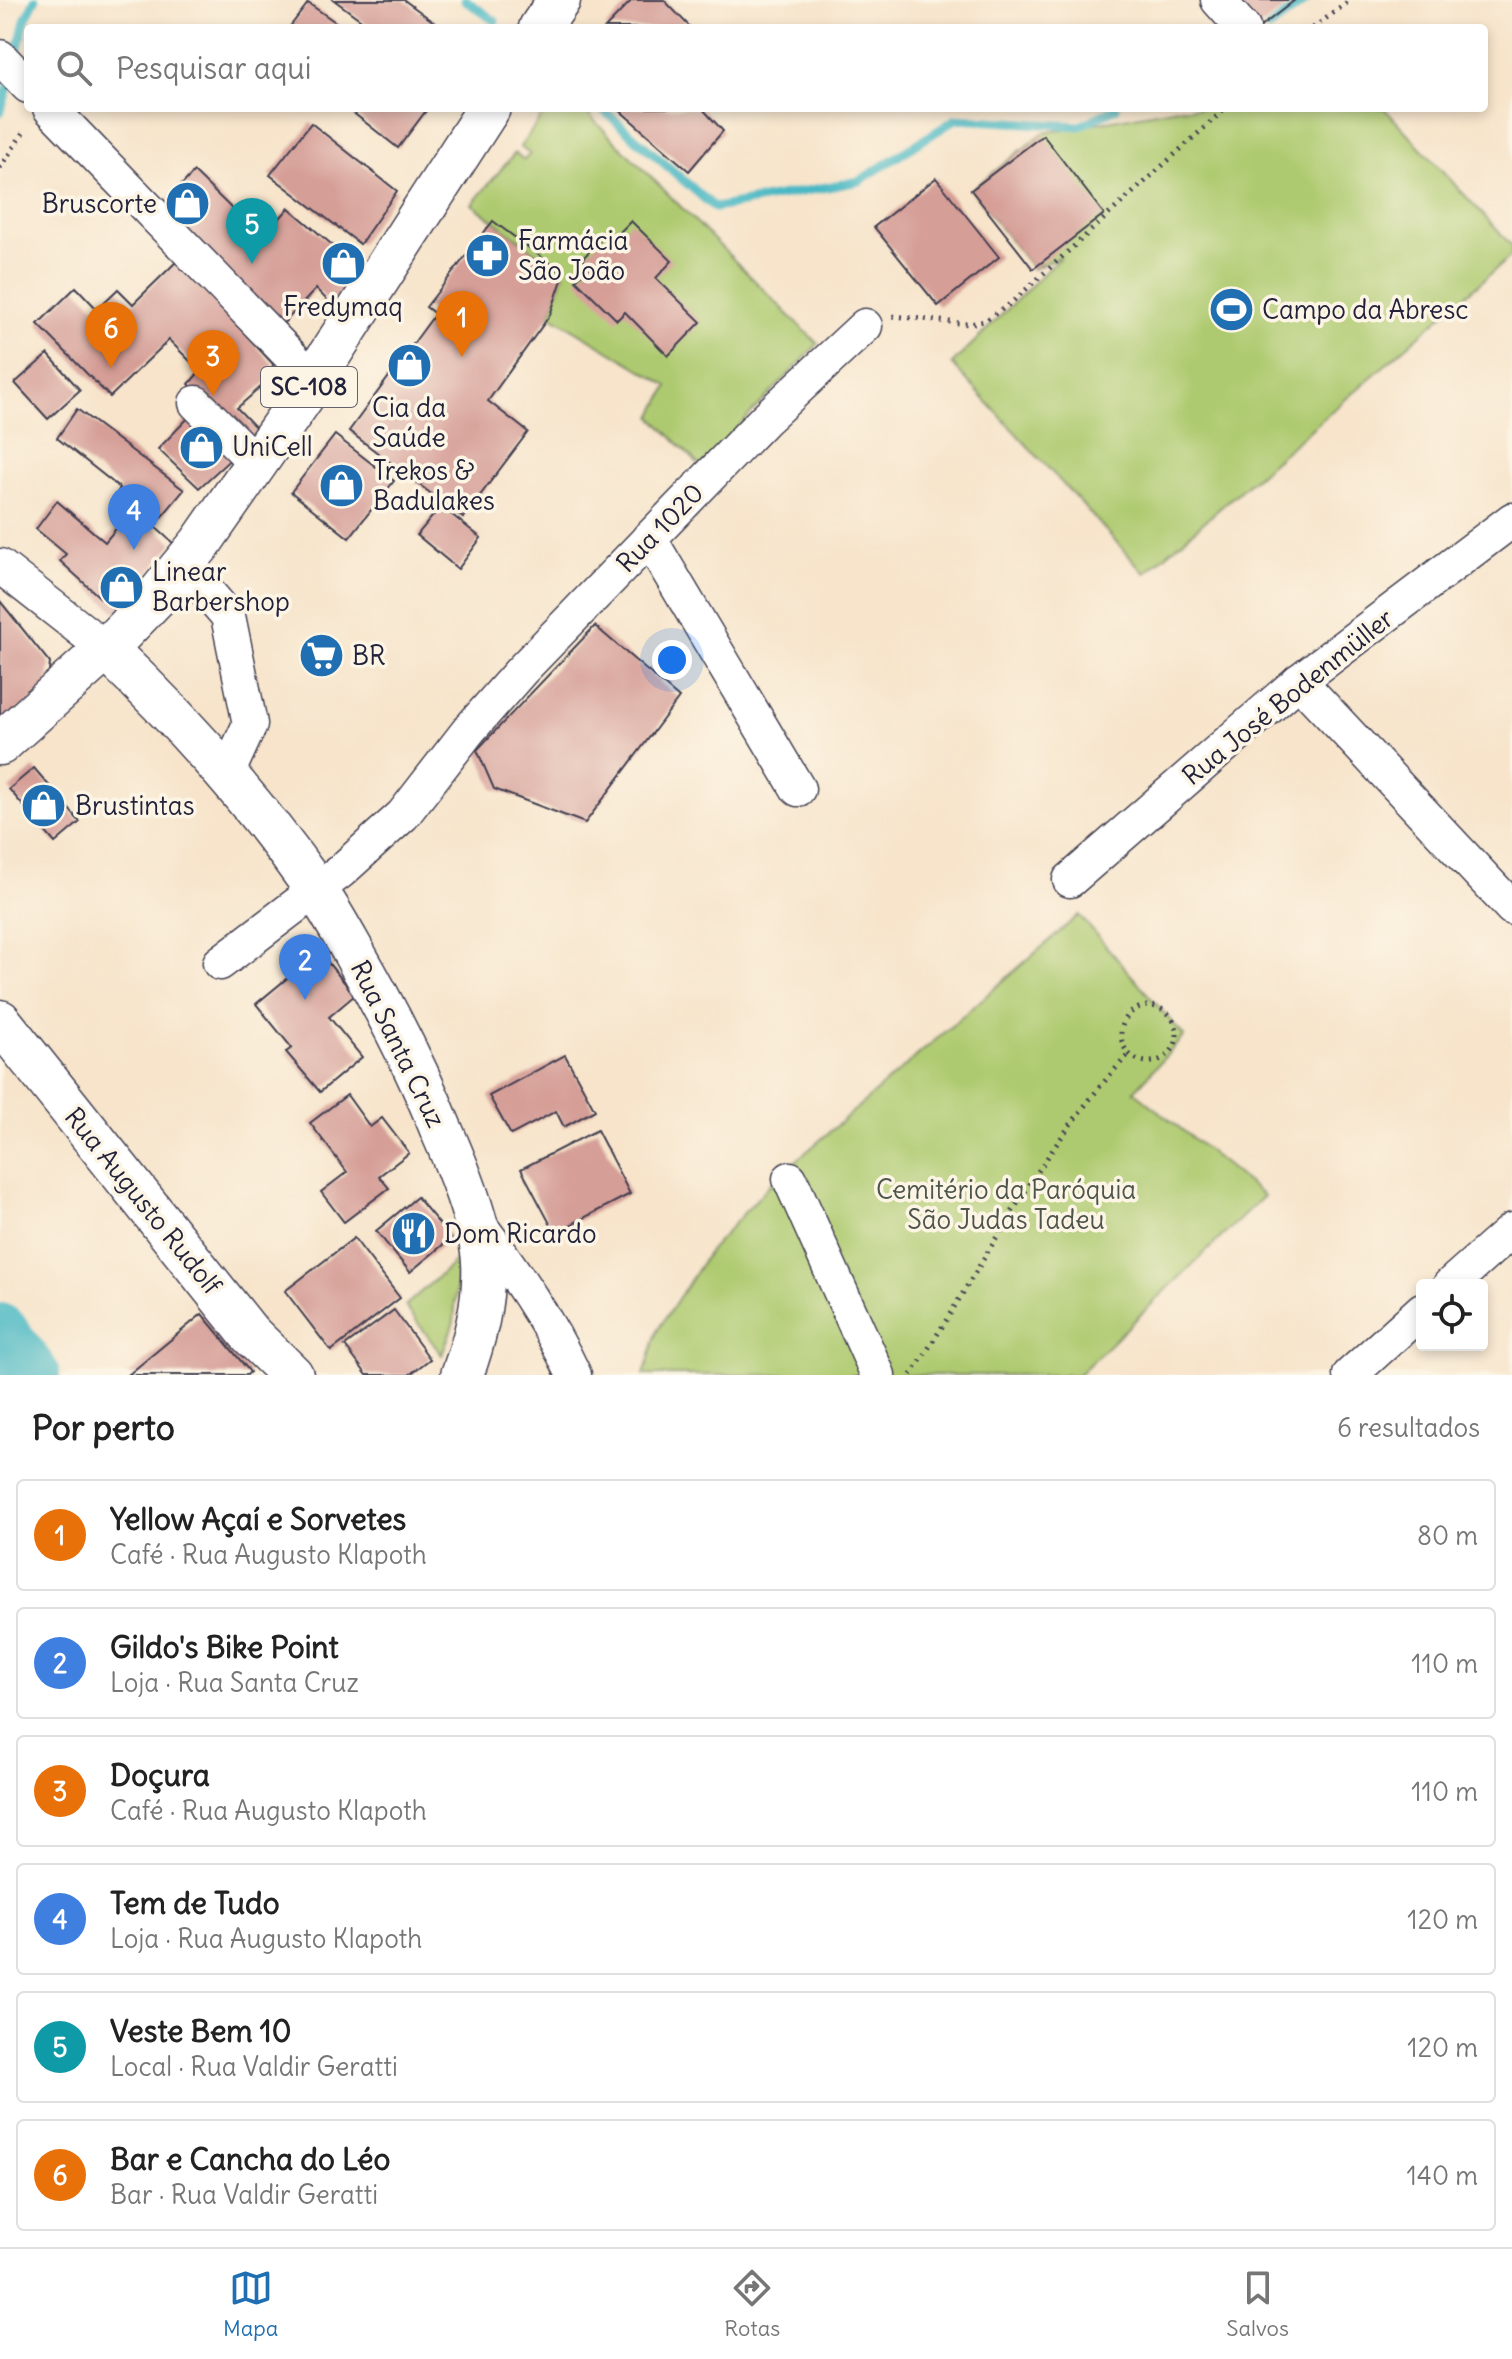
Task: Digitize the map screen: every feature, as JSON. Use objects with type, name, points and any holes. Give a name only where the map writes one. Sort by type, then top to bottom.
[{"type":"main road","points":[[543,24],[559,0]]},
{"type":"main road","name":"SC-108","points":[[0,744],[106,649],[183,564],[314,380],[486,112]]},
{"type":"main road","name":"Rua Santa Cruz","points":[[106,649],[157,697],[227,774],[316,889],[370,981],[425,1089],[472,1213],[483,1261],[478,1317],[462,1375]]},
{"type":"main road","name":"Rua Augusto Rudolf","points":[[0,1021],[249,1333],[292,1375]]},
{"type":"street","points":[[1218,0],[1239,24]]},
{"type":"street","points":[[0,57],[24,82]]},
{"type":"street","points":[[40,114],[314,380]]},
{"type":"street","name":"Rua 1020","points":[[220,963],[364,852],[403,815],[469,730],[521,671],[765,419],[865,326]]},
{"type":"street","points":[[196,403],[257,464]]},
{"type":"street","name":"Rua José Bodenmüller","points":[[1070,880],[1299,681],[1512,520]]},
{"type":"street","points":[[649,538],[798,789]]},
{"type":"street","points":[[183,564],[228,616],[250,724],[227,774]]},
{"type":"street","points":[[0,566],[106,649]]},
{"type":"street","points":[[1299,681],[1512,908]]},
{"type":"street","points":[[790,1179],[878,1375]]},
{"type":"street","points":[[472,1213],[557,1337],[574,1375]]},
{"type":"street","points":[[1457,1279],[1512,1230]]},
{"type":"street","points":[[1350,1375],[1416,1315]]},
{"type":"path","points":[[1318,24],[1351,0]]},
{"type":"path","points":[[865,326],[896,315],[945,323],[985,321],[1010,304],[1222,112]]},
{"type":"path","points":[[0,168],[40,114]]},
{"type":"path","points":[[1149,1006],[1167,1012],[1173,1019],[1177,1036],[1170,1053],[1155,1062],[1137,1060],[1129,1054],[1121,1038],[1122,1028],[1131,1012],[1149,1006]]},
{"type":"path","points":[[911,1375],[1052,1153],[1105,1080],[1129,1054]]},
{"type":"green space","points":[[545,112],[586,112],[818,344],[700,466],[652,417],[668,386],[550,315],[564,274],[472,204],[515,153],[524,160],[530,154],[520,147]]},
{"type":"green space","name":"Campo da Abresc","points":[[1156,112],[1388,112],[1512,246],[1512,255],[1145,573],[952,364],[1061,256],[1033,269],[971,190],[1043,133]]},
{"type":"green space","name":"Cemitério da Paróquia São Judas Tadeu","points":[[1079,915],[1184,1036],[1134,1091],[1264,1196],[1078,1375],[644,1375],[657,1331],[710,1250],[773,1181]]},
{"type":"green space","points":[[458,1259],[454,1322],[442,1355],[405,1306]]},
{"type":"building","points":[[334,0],[404,0],[437,24],[367,24]]},
{"type":"building","points":[[632,0],[664,0],[687,24],[609,24]]},
{"type":"building","points":[[1228,0],[1295,0],[1264,24],[1255,24]]},
{"type":"building","points":[[308,3],[338,24],[292,24]]},
{"type":"building","points":[[352,112],[425,112],[398,148]]},
{"type":"building","points":[[622,112],[706,112],[723,131],[689,171]]},
{"type":"building","points":[[311,123],[397,191],[360,244],[270,175]]},
{"type":"building","points":[[1043,135],[1104,214],[1033,269],[971,190]]},
{"type":"building","points":[[194,172],[262,238],[289,208],[365,273],[335,308],[316,289],[280,327],[158,210]]},
{"type":"building","points":[[936,178],[999,257],[938,306],[874,227]]},
{"type":"building","points":[[493,221],[564,274],[550,315],[488,401],[528,432],[463,518],[349,431],[435,314],[426,307]]},
{"type":"building","points":[[631,221],[672,261],[656,278],[701,322],[668,356],[625,312],[617,320],[576,280],[590,266],[582,259],[602,238],[608,244]]},
{"type":"building","points":[[177,261],[273,364],[271,378],[237,408],[259,431],[245,443],[189,384],[200,371],[169,340],[110,397],[38,324],[76,287],[97,309],[118,289],[133,304]]},
{"type":"building","points":[[48,354],[80,390],[48,419],[15,383]]},
{"type":"building","points":[[77,409],[184,490],[154,526],[173,543],[117,613],[60,561],[66,554],[36,529],[57,501],[105,542],[133,508],[117,493],[120,488],[57,438]]},
{"type":"building","name":"UniCell","points":[[194,412],[236,454],[199,488],[158,449]]},
{"type":"building","points":[[335,435],[394,481],[349,538],[291,492]]},
{"type":"building","points":[[441,506],[481,538],[458,569],[417,535]]},
{"type":"building","points":[[0,601],[50,663],[47,689],[0,724]]},
{"type":"building","points":[[595,626],[679,698],[585,823],[494,789],[477,750]]},
{"type":"building","name":"Brustintas","points":[[34,768],[80,822],[55,843],[9,789]]},
{"type":"building","points":[[319,952],[355,995],[329,1017],[362,1057],[320,1092],[286,1052],[292,1048],[256,1004]]},
{"type":"building","points":[[565,1055],[595,1110],[564,1127],[556,1111],[511,1135],[489,1096]]},
{"type":"building","points":[[347,1095],[370,1127],[382,1118],[409,1153],[379,1176],[389,1188],[344,1222],[321,1192],[347,1172],[310,1123]]},
{"type":"building","points":[[597,1130],[630,1194],[555,1233],[521,1169]]},
{"type":"building","name":"Dom Ricardo","points":[[417,1197],[451,1238],[410,1272],[376,1231]]},
{"type":"building","points":[[354,1238],[400,1298],[331,1351],[285,1291]]},
{"type":"building","points":[[394,1310],[430,1359],[409,1375],[367,1375],[345,1346]]},
{"type":"building","points":[[202,1314],[250,1372],[247,1375],[128,1375]]},
{"type":"waterway","points":[[24,24],[35,0]]},
{"type":"waterway","points":[[465,0],[495,21]]},
{"type":"waterway","points":[[1274,24],[1307,0]]},
{"type":"waterway","points":[[15,61],[24,24]]},
{"type":"waterway","points":[[0,112],[11,79]]},
{"type":"waterway","points":[[606,112],[715,208],[859,181],[956,119],[1080,126],[1108,112]]},
{"type":"waterway","points":[[0,1331],[32,1375]]},
{"type":"place","name":"Bruscorte","points":[[188,204]]},
{"type":"place","name":"Farmácia São João","points":[[487,256]]},
{"type":"place","name":"Veste Bem 10","points":[[252,264]]},
{"type":"place","name":"Fredymaq","points":[[343,264]]},
{"type":"place","name":"Campo da Abresc","points":[[1231,310]]},
{"type":"place","name":"Yellow Açaí e Sorvetes","points":[[462,357]]},
{"type":"place","name":"Cia da Saúde","points":[[409,365]]},
{"type":"place","name":"Bar e Cancha do Léo","points":[[111,368]]},
{"type":"place","name":"Doçura","points":[[213,396]]},
{"type":"place","name":"UniCell","points":[[201,447]]},
{"type":"place","name":"Trekos & Badulakes","points":[[342,486]]},
{"type":"place","name":"Tem de Tudo","points":[[134,550]]},
{"type":"place","name":"Linear Barbershop","points":[[121,587]]},
{"type":"place","name":"BR","points":[[321,656]]},
{"type":"place","name":"Brustintas","points":[[44,806]]},
{"type":"place","name":"Gildo's Bike Point","points":[[305,1000]]},
{"type":"place","name":"Dom Ricardo","points":[[413,1234]]}]
